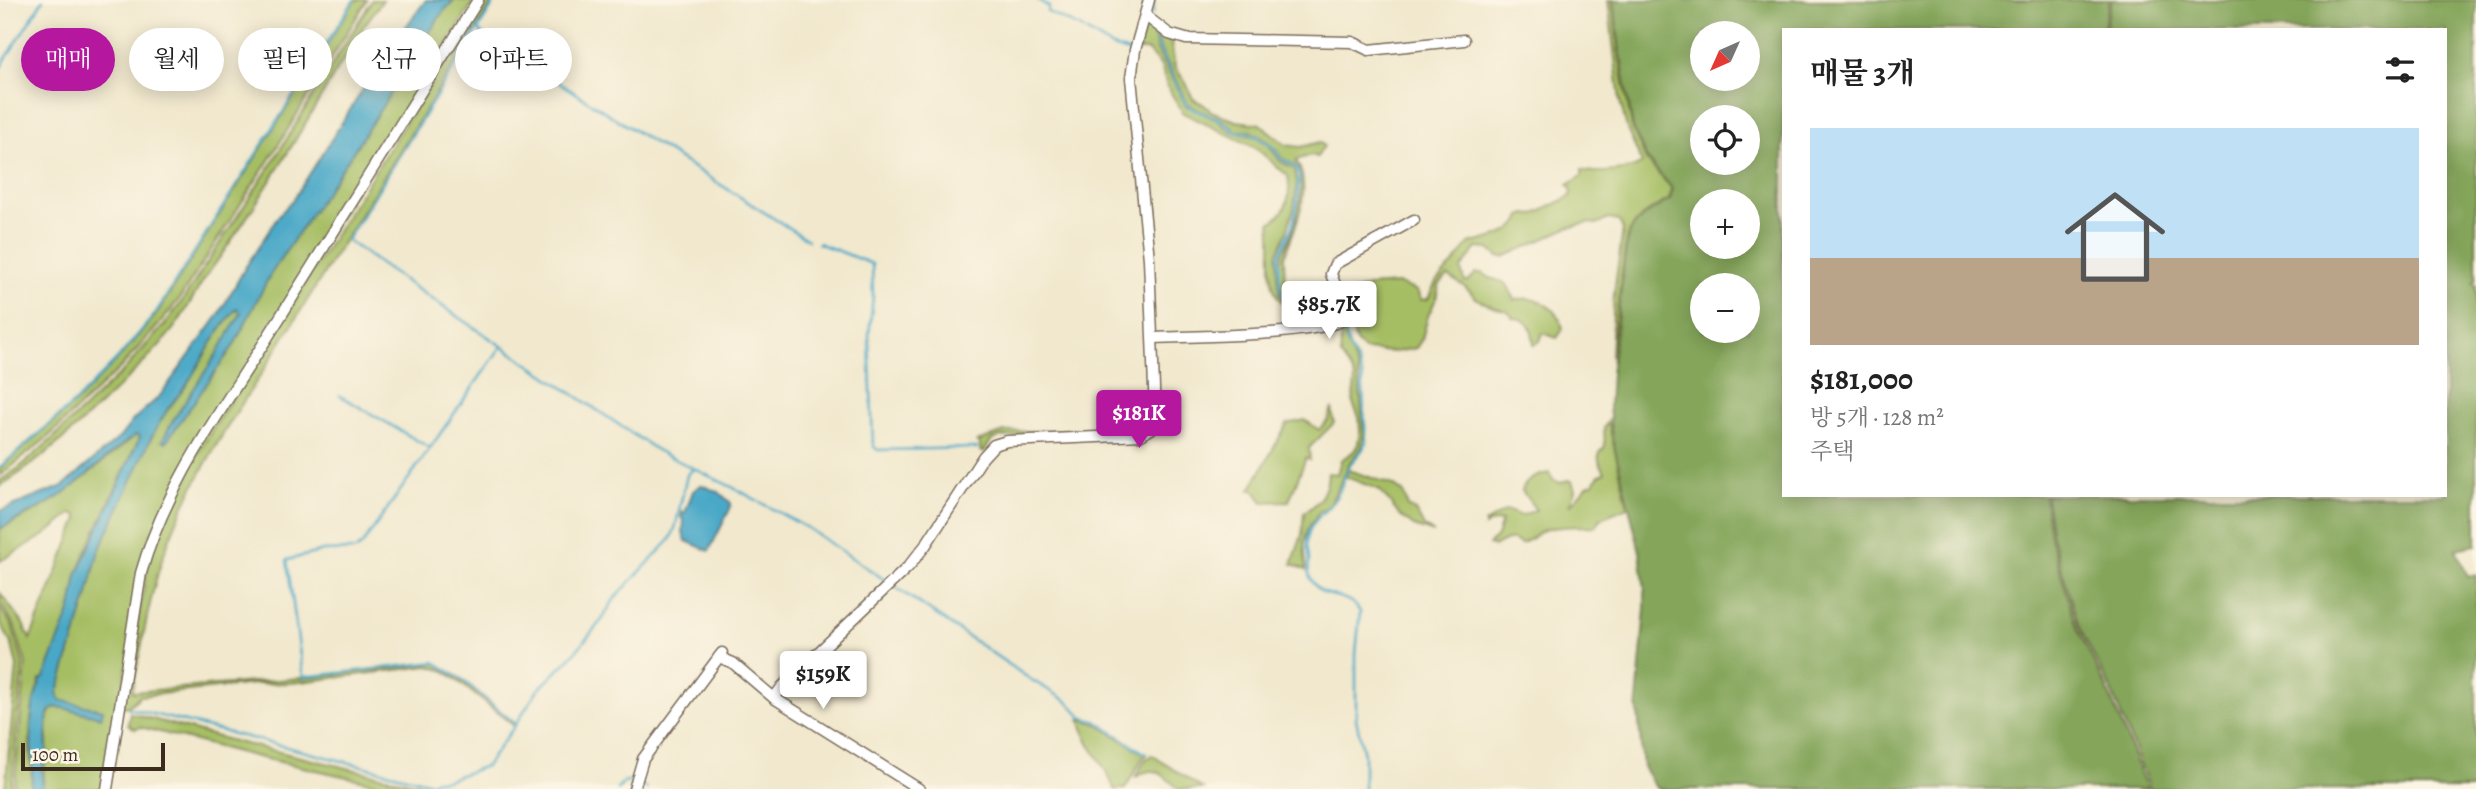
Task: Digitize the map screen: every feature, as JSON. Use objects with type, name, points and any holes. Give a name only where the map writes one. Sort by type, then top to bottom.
[{"type":"street","points":[[107,789],[141,573],[166,507],[207,431],[478,0]]},
{"type":"street","points":[[774,698],[782,687],[908,567],[925,547],[983,457],[994,445],[1019,439],[1141,435],[1151,429],[1155,414],[1149,259],[1131,78],[1135,50],[1149,0]]},
{"type":"street","points":[[1146,16],[1169,34],[1186,39],[1352,42],[1368,50],[1464,40]]},
{"type":"street","points":[[1153,338],[1301,330],[1339,323],[1348,317],[1331,274],[1335,264],[1414,220]]},
{"type":"street","points":[[634,789],[643,759],[722,654],[774,698],[919,789]]},
{"type":"green space","points":[[355,0],[367,0],[350,28],[346,28],[346,34],[332,57],[332,36]]},
{"type":"green space","points":[[372,0],[383,0],[362,28],[355,28]]},
{"type":"green space","points":[[454,0],[475,0],[441,54],[441,28],[432,28]]},
{"type":"green space","points":[[482,0],[494,0],[477,28],[464,28]]},
{"type":"green space","points":[[1608,0],[1612,0],[1632,128],[1646,160],[1672,189],[1669,199],[1638,220],[1626,239],[1611,357],[1614,293],[1623,229],[1619,221],[1609,219],[1596,224],[1567,228],[1504,257],[1498,257],[1489,249],[1477,248],[1461,269],[1464,281],[1468,282],[1476,273],[1483,273],[1508,286],[1514,300],[1530,299],[1545,304],[1561,321],[1563,329],[1557,338],[1543,333],[1540,341],[1534,345],[1527,323],[1513,318],[1508,311],[1477,299],[1448,276],[1439,285],[1422,339],[1416,348],[1395,352],[1364,350],[1356,342],[1349,319],[1345,301],[1348,294],[1368,286],[1399,284],[1417,291],[1421,300],[1428,299],[1436,282],[1469,244],[1506,233],[1521,216],[1534,215],[1571,196],[1572,191],[1568,185],[1582,176],[1582,170],[1613,171],[1642,163],[1628,132],[1620,101]]},
{"type":"green space","points":[[1614,0],[2110,0],[2103,28],[1782,28],[1782,497],[2044,497],[2050,536],[2077,628],[2108,691],[2147,789],[1657,789],[1643,767],[1637,702],[1645,591],[1640,552],[1612,437],[1609,406],[1627,240],[1639,221],[1670,200],[1673,189],[1647,159],[1633,128]]},
{"type":"green space","points":[[2112,0],[2476,0],[2476,279],[2473,283],[2476,284],[2476,545],[2456,549],[2468,577],[2476,575],[2476,789],[2150,789],[2111,690],[2079,627],[2052,536],[2046,497],[2447,497],[2447,28],[2105,28]]},
{"type":"green space","points":[[1146,23],[1152,26],[1157,50],[1186,106],[1219,121],[1230,131],[1256,137],[1269,145],[1280,161],[1295,169],[1297,182],[1294,208],[1277,254],[1279,293],[1284,300],[1293,304],[1321,303],[1339,316],[1340,321],[1334,322],[1320,313],[1293,308],[1283,303],[1276,295],[1271,272],[1270,223],[1281,214],[1287,203],[1288,176],[1256,148],[1183,113],[1167,86],[1161,66],[1147,50],[1138,50]]},
{"type":"green space","points":[[1156,27],[1171,42],[1175,67],[1193,99],[1211,111],[1236,121],[1260,124],[1286,145],[1301,147],[1320,142],[1324,146],[1317,157],[1312,155],[1296,160],[1301,171],[1303,196],[1284,257],[1285,288],[1288,295],[1320,299],[1329,305],[1317,301],[1291,300],[1281,290],[1281,256],[1299,205],[1301,186],[1298,167],[1283,159],[1263,138],[1250,131],[1236,131],[1222,119],[1197,110],[1187,103],[1160,48]]},
{"type":"green space","points":[[346,42],[346,55],[332,79],[332,65]]},
{"type":"green space","points":[[455,43],[455,63],[441,85],[441,65]]},
{"type":"green space","points":[[298,91],[311,91],[180,298],[162,321],[121,367],[48,437],[0,476],[0,468],[75,403],[156,315]]},
{"type":"green space","points":[[316,91],[325,91],[270,182],[176,326],[146,360],[79,425],[41,457],[0,486],[0,481],[51,440],[124,370],[165,324],[272,163]]},
{"type":"green space","points":[[392,91],[418,91],[358,186],[149,538],[105,789],[43,789],[47,724],[53,708],[102,717],[59,700],[57,694],[98,553],[158,423],[186,386],[220,329],[237,308],[241,313],[174,419],[163,440],[166,442],[234,345],[270,275]]},
{"type":"green space","points":[[425,91],[437,91],[234,415],[196,481],[174,527],[159,568],[132,692],[302,678],[435,663],[461,680],[514,724],[445,671],[429,666],[292,683],[255,684],[140,696],[129,706],[122,707],[149,560],[187,471]]},
{"type":"green space","points":[[1342,325],[1358,368],[1364,434],[1362,448],[1350,462],[1330,505],[1319,512],[1309,527],[1304,542],[1306,570],[1292,564],[1302,535],[1304,512],[1322,496],[1328,473],[1337,474],[1341,460],[1354,451],[1358,444],[1359,417],[1353,404],[1355,379],[1341,356],[1337,326]]},
{"type":"green space","points":[[1332,408],[1334,423],[1309,448],[1310,460],[1306,458],[1289,501],[1263,502],[1254,490],[1250,490],[1287,424],[1305,420],[1319,430],[1328,420]]},
{"type":"green space","points":[[1608,421],[1628,507],[1601,518],[1596,526],[1550,528],[1520,544],[1510,540],[1494,547],[1489,545],[1497,536],[1502,521],[1490,523],[1485,527],[1485,523],[1507,510],[1521,516],[1536,510],[1522,491],[1532,478],[1549,473],[1553,480],[1561,483],[1572,481],[1575,490],[1569,506],[1587,486],[1605,472],[1599,456],[1605,446],[1604,428]]},
{"type":"green space","points":[[1112,429],[1143,431],[999,437],[991,441],[984,452],[980,451],[980,444],[977,442],[1004,432]]},
{"type":"green space","points":[[136,435],[140,437],[85,554],[77,576],[71,609],[44,678],[40,680],[37,689],[30,732],[31,789],[14,789],[26,663],[14,625],[0,602],[0,593],[22,622],[30,639],[78,519],[76,514],[71,514],[45,535],[0,561],[0,529],[66,492]]},
{"type":"green space","points":[[1348,470],[1393,485],[1403,492],[1408,507],[1415,511],[1424,526],[1434,533],[1414,526],[1400,516],[1380,490],[1346,477]]},
{"type":"green space","points":[[0,607],[12,626],[23,663],[11,789],[5,789],[17,666],[12,645],[0,622]]},
{"type":"green space","points":[[130,713],[428,789],[401,789],[140,727],[135,729],[128,724]]},
{"type":"green space","points":[[1080,719],[1095,723],[1146,755],[1125,789],[1114,789],[1087,739]]},
{"type":"green space","points":[[1152,755],[1203,789],[1179,789],[1153,771],[1142,773],[1135,778],[1145,760]]},
{"type":"water","points":[[426,0],[454,0],[432,28],[405,28]]},
{"type":"water","points":[[362,91],[392,91],[270,275],[234,345],[166,442],[162,441],[241,313],[237,308],[220,329],[153,434],[98,553],[57,694],[60,700],[103,710],[101,717],[59,707],[48,713],[47,750],[42,771],[43,789],[31,789],[31,722],[36,695],[71,609],[77,575],[140,437],[136,435],[127,441],[59,497],[0,529],[0,511],[63,486],[120,437],[134,419],[159,397],[218,316],[279,215],[293,200]]},
{"type":"water","points":[[701,485],[719,492],[731,503],[709,551],[686,541],[683,533],[684,520],[681,517],[693,491]]},
{"type":"waterway","points":[[0,68],[43,0]]},
{"type":"waterway","points":[[0,467],[74,403],[119,357],[155,314],[354,0]]},
{"type":"waterway","points":[[496,0],[347,240],[658,451],[809,529],[888,582]]},
{"type":"waterway","points":[[1038,0],[1049,7],[1048,12],[1112,47],[1132,53]]},
{"type":"waterway","points":[[1153,13],[1154,0]]},
{"type":"waterway","points":[[1154,28],[1159,49],[1186,104],[1194,110],[1222,120],[1235,132],[1246,132],[1260,138],[1272,146],[1281,159],[1296,167],[1299,175],[1297,203],[1293,225],[1279,255],[1280,290],[1287,300],[1321,301],[1340,315]]},
{"type":"waterway","points":[[572,91],[808,240]]},
{"type":"waterway","points":[[818,243],[872,264],[873,296],[869,336],[873,446],[878,450],[977,448]]},
{"type":"waterway","points":[[1344,328],[1350,350],[1362,375],[1366,442],[1349,467],[1334,500],[1314,522],[1307,543],[1312,581],[1323,592],[1349,601],[1360,612],[1356,654],[1356,719],[1364,754],[1364,789]]},
{"type":"waterway","points":[[501,347],[362,545],[356,550],[323,551],[287,560],[303,677],[435,662],[462,679],[516,724],[537,691],[572,656],[601,621],[615,598],[670,540],[687,475],[693,469]]},
{"type":"waterway","points":[[339,395],[430,448]]},
{"type":"waterway","points":[[894,586],[1030,679],[1067,701],[1083,718],[1096,721],[1146,754]]},
{"type":"waterway","points":[[129,708],[431,783],[486,766],[516,724]]},
{"type":"waterway","points":[[618,789],[623,783],[631,781]]},
{"type":"waterway","points":[[638,782],[647,789]]}]
